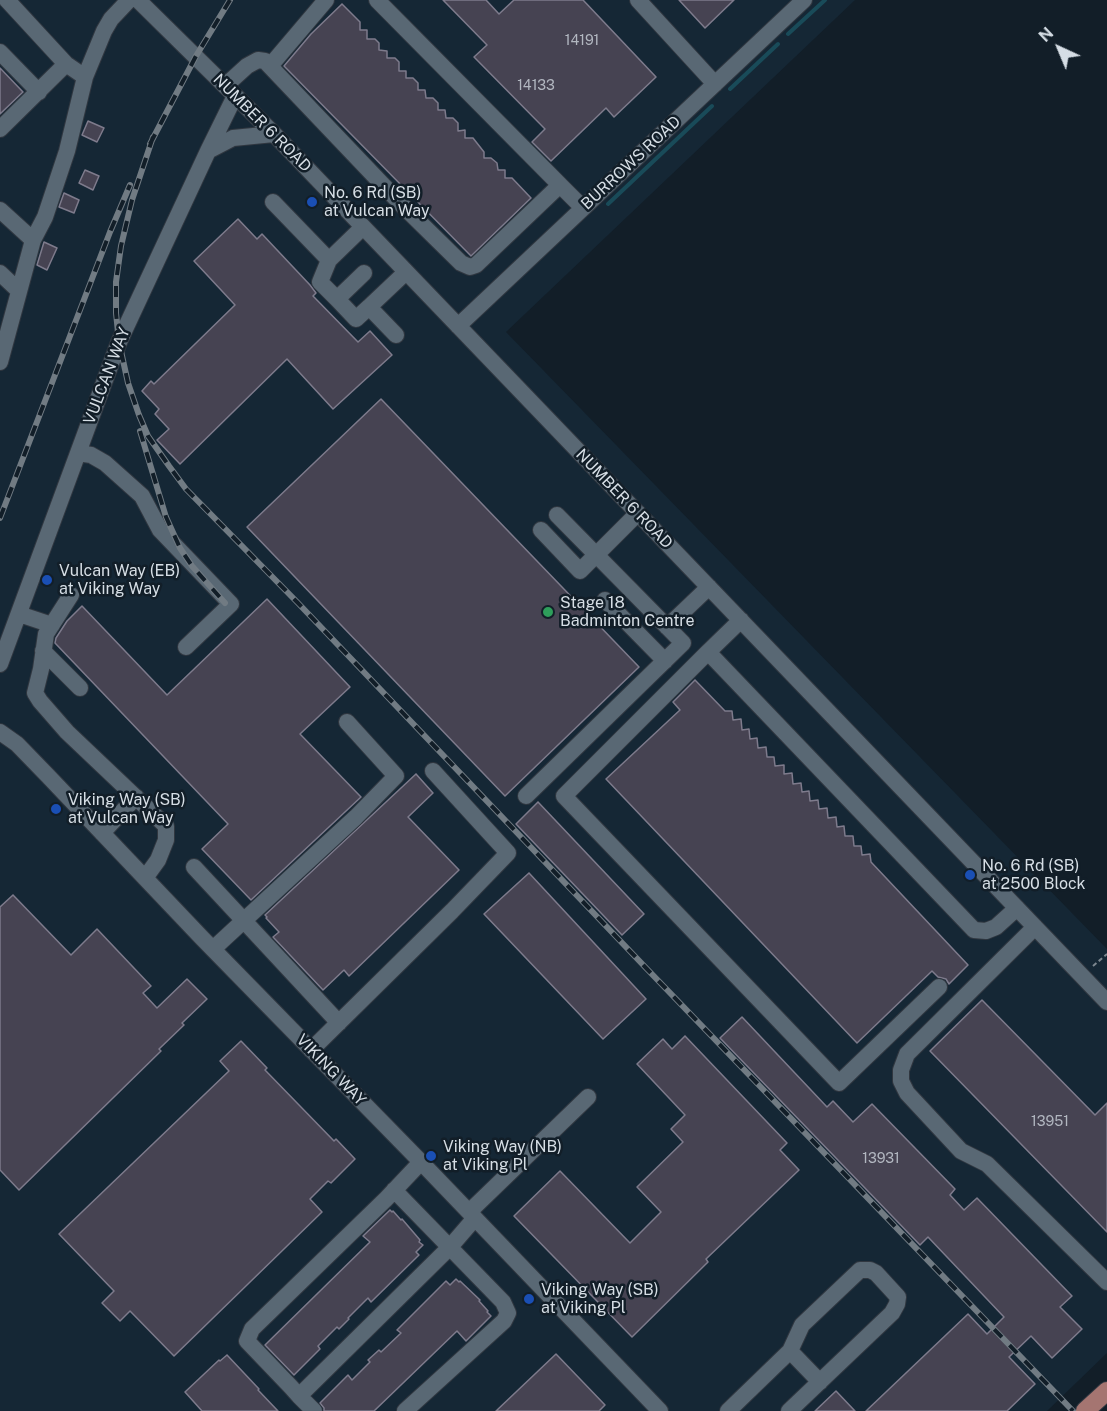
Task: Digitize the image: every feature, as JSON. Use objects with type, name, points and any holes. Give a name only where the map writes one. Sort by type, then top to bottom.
[{"type":"main road","points":[[1085,1411],[1107,1391]]},
{"type":"street","points":[[7,0],[66,64],[85,77]]},
{"type":"street","points":[[0,362],[4,324],[19,291],[33,240],[45,217],[67,151],[85,77],[104,31],[111,19],[129,0]]},
{"type":"street","name":"NUMBER 6 ROAD","points":[[138,0],[274,134],[1107,1002]]},
{"type":"street","points":[[270,66],[326,0]]},
{"type":"street","points":[[377,0],[583,208]]},
{"type":"street","points":[[638,0],[715,84]]},
{"type":"street","name":"BURROWS ROAD","points":[[458,326],[804,0]]},
{"type":"street","points":[[0,52],[39,92]]},
{"type":"street","points":[[230,91],[247,66],[258,60],[265,61],[402,205],[460,263],[470,267],[476,265],[560,185]]},
{"type":"street","points":[[0,129],[66,64]]},
{"type":"street","name":"VULCAN WAY","points":[[0,664],[119,342],[208,151],[230,91]]},
{"type":"street","points":[[208,151],[233,138],[274,134]]},
{"type":"street","points":[[273,202],[329,260]]},
{"type":"street","points":[[0,210],[33,240]]},
{"type":"street","points":[[363,227],[329,260],[320,282],[357,319],[406,272]]},
{"type":"street","points":[[0,273],[19,291]]},
{"type":"street","points":[[337,299],[364,273]]},
{"type":"street","points":[[369,307],[396,335]]},
{"type":"street","points":[[78,453],[91,455],[105,463],[142,496],[160,530],[231,604],[186,647]]},
{"type":"street","points":[[541,530],[580,571],[638,513]]},
{"type":"street","points":[[526,796],[683,643],[557,515]]},
{"type":"street","points":[[667,627],[709,587]]},
{"type":"street","points":[[71,595],[46,634],[35,693],[68,732],[166,826],[166,840],[158,860],[145,878]]},
{"type":"street","points":[[605,600],[664,661]]},
{"type":"street","points":[[18,614],[52,625]]},
{"type":"street","points":[[741,620],[564,796],[840,1083],[939,987]]},
{"type":"street","points":[[43,651],[80,688]]},
{"type":"street","points":[[708,652],[974,930],[986,931],[996,927],[1017,908]]},
{"type":"street","points":[[213,950],[356,817],[396,776],[347,722]]},
{"type":"street","name":"VIKING WAY","points":[[0,732],[17,744],[213,950],[660,1411]]},
{"type":"street","points":[[311,1050],[508,853],[434,771]]},
{"type":"street","points":[[102,833],[136,797]]},
{"type":"street","points":[[194,867],[339,1023]]},
{"type":"street","points":[[1035,927],[907,1054],[901,1070],[901,1081],[907,1093],[961,1151],[987,1164],[1107,1282]]},
{"type":"street","points":[[299,1395],[450,1247],[472,1215],[588,1097]]},
{"type":"street","points":[[314,1411],[247,1341],[252,1329],[421,1162]]},
{"type":"street","points":[[394,1190],[503,1302],[508,1313],[504,1321],[405,1411]]},
{"type":"street","points":[[728,1411],[790,1351],[802,1325],[860,1270],[870,1270],[876,1273],[898,1297],[892,1313],[789,1411]]},
{"type":"street","points":[[790,1351],[820,1382]]},
{"type":"path","points":[[1082,975],[1107,954]]},
{"type":"shaded area","points":[[0,0],[855,0],[506,332],[1107,949],[1107,1353],[1047,1411],[0,1411]]},
{"type":"building","points":[[443,0],[486,0],[499,14],[514,0],[583,0],[656,77],[614,117],[606,108],[551,161],[532,142],[545,129],[474,57],[487,45]]},
{"type":"building","points":[[679,0],[734,0],[705,28]]},
{"type":"building","points":[[342,4],[360,22],[360,30],[367,30],[367,39],[375,39],[379,43],[379,50],[387,51],[387,58],[395,58],[399,62],[399,71],[406,71],[406,78],[413,78],[418,83],[418,90],[425,90],[426,98],[433,98],[438,103],[438,110],[445,110],[446,118],[453,118],[458,123],[458,131],[465,130],[465,138],[473,138],[484,152],[484,158],[491,158],[497,163],[498,170],[505,170],[505,178],[512,178],[531,198],[471,256],[284,66],[311,34]]},
{"type":"building","points":[[0,68],[23,92],[0,114]]},
{"type":"building","points":[[88,121],[104,128],[97,142],[82,135]]},
{"type":"building","points":[[85,170],[99,176],[93,190],[79,183]]},
{"type":"building","points":[[64,193],[79,200],[74,213],[59,207]]},
{"type":"building","points":[[238,219],[257,239],[262,234],[310,285],[316,293],[313,296],[358,342],[370,331],[392,355],[333,409],[287,359],[180,464],[157,440],[169,429],[155,414],[159,409],[142,391],[151,381],[154,384],[235,305],[194,261]]},
{"type":"building","points":[[44,242],[57,248],[47,270],[37,265]]},
{"type":"building","points":[[381,399],[639,667],[505,796],[247,527]]},
{"type":"building","points":[[267,599],[350,687],[300,734],[361,797],[251,900],[202,849],[228,824],[55,643],[67,621],[82,606],[167,695]]},
{"type":"building","points":[[695,680],[725,711],[732,711],[733,720],[741,719],[742,730],[749,729],[750,739],[757,738],[758,748],[766,747],[767,757],[774,757],[775,766],[784,765],[784,774],[792,773],[793,784],[801,783],[802,792],[809,791],[810,801],[818,800],[819,809],[827,808],[828,818],[836,817],[837,827],[844,826],[845,836],[853,836],[854,846],[861,846],[862,855],[870,854],[871,862],[968,965],[949,984],[946,979],[938,977],[932,971],[857,1043],[606,779],[680,710],[673,702]]},
{"type":"building","points":[[416,774],[433,793],[408,817],[459,870],[349,976],[344,970],[323,990],[273,937],[279,932],[265,915]]},
{"type":"building","points":[[538,802],[644,914],[622,935],[516,824]]},
{"type":"building","points":[[529,873],[646,999],[603,1039],[484,914]]},
{"type":"building","points":[[13,895],[71,955],[97,929],[151,986],[143,993],[157,1008],[187,979],[207,999],[159,1049],[161,1051],[19,1190],[0,1170],[0,907]]},
{"type":"building","points":[[982,1000],[1095,1115],[1107,1103],[1107,1232],[930,1051]]},
{"type":"building","points":[[742,1017],[827,1107],[833,1101],[853,1122],[872,1104],[955,1189],[950,1195],[964,1210],[977,1198],[1072,1296],[1060,1307],[1082,1329],[1052,1358],[1031,1336],[1009,1357],[1035,1384],[1007,1411],[866,1411],[968,1314],[987,1334],[1004,1317],[928,1237],[920,1245],[720,1038]]},
{"type":"building","points":[[685,1036],[787,1143],[780,1150],[799,1170],[706,1259],[708,1262],[632,1337],[514,1216],[560,1171],[630,1243],[661,1212],[637,1187],[683,1142],[671,1129],[685,1115],[637,1064],[663,1039],[672,1049]]},
{"type":"building","points":[[241,1041],[267,1068],[265,1070],[334,1141],[336,1139],[355,1159],[331,1183],[328,1181],[310,1199],[322,1212],[174,1356],[130,1311],[120,1321],[102,1303],[114,1291],[59,1234],[229,1071],[220,1061]]},
{"type":"building","points":[[390,1210],[402,1219],[420,1240],[419,1242],[423,1245],[416,1252],[419,1255],[371,1302],[368,1298],[339,1329],[337,1327],[318,1346],[320,1349],[294,1375],[265,1345],[370,1242],[363,1236]]},
{"type":"building","points":[[456,1279],[480,1300],[491,1316],[466,1341],[457,1331],[374,1411],[324,1411],[320,1403],[348,1375],[352,1380],[370,1362],[368,1360],[379,1350],[381,1352],[401,1333],[397,1330],[446,1281],[450,1285]]},
{"type":"building","points":[[556,1354],[605,1405],[599,1411],[496,1411]]},
{"type":"building","points":[[227,1355],[278,1411],[202,1411],[185,1392]]},
{"type":"building","points":[[836,1391],[855,1411],[815,1411]]},
{"type":"waterway","points":[[788,34],[825,0]]},
{"type":"waterway","points":[[730,89],[778,44]]},
{"type":"waterway","points":[[608,204],[712,106]]},
{"type":"railway","points":[[150,144],[196,56],[230,0]]},
{"type":"railway","points":[[153,137],[132,200],[121,246],[116,282],[116,313],[119,342],[128,383],[139,415],[148,436],[169,466],[186,489],[1073,1411]]},
{"type":"railway","points":[[0,518],[130,185]]},
{"type":"railway","points":[[140,431],[166,517],[180,548],[192,566],[225,603]]},
{"type":"place","name":"No. 6 Rd (SB) at Vulcan Way","points":[[312,202]]},
{"type":"place","name":"Vulcan Way (EB) at Viking Way","points":[[47,580]]},
{"type":"place","name":"Stage 18 Badminton Centre","points":[[548,612]]},
{"type":"place","name":"Viking Way (SB) at Vulcan Way","points":[[56,809]]},
{"type":"place","name":"No. 6 Rd (SB) at 2500 Block","points":[[970,875]]},
{"type":"place","name":"Viking Way (NB) at Viking Pl","points":[[431,1156]]},
{"type":"place","name":"Viking Way (SB) at Viking Pl","points":[[529,1299]]}]
